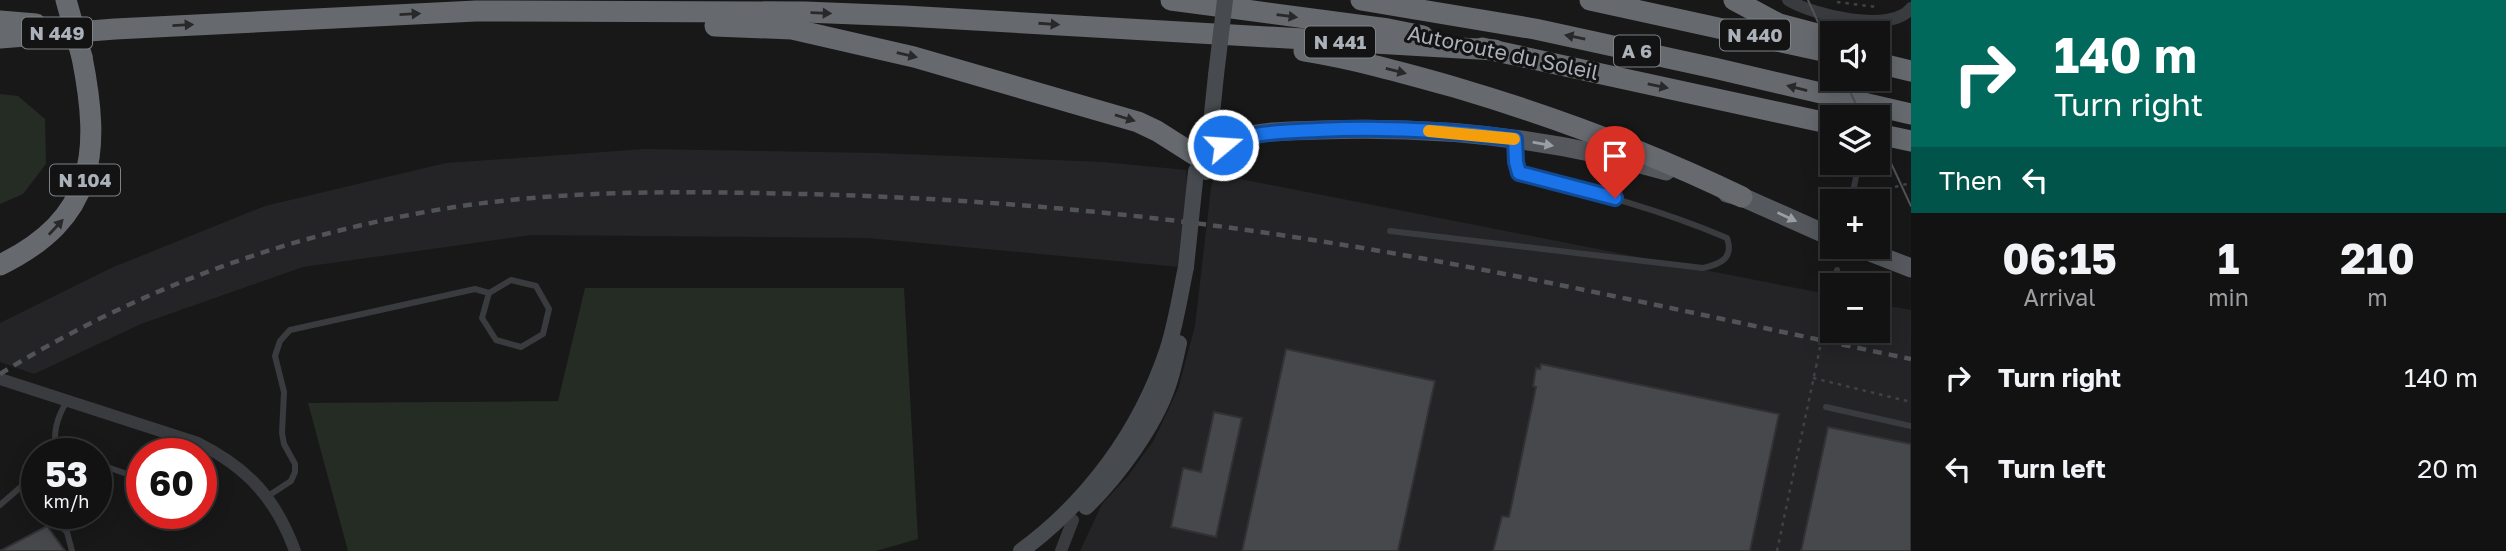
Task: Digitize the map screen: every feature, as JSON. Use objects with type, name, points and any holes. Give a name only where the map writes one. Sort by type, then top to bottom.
[{"type":"highway","name":"N 104","points":[[0,265],[21,255],[46,237],[69,211],[85,178],[92,141],[89,94],[66,0]]},
{"type":"highway","name":"Autoroute du Soleil","points":[[1171,0],[1388,29],[1820,121]]},
{"type":"highway","name":"Autoroute du Soleil","points":[[1361,0],[1535,29],[1911,114]]},
{"type":"highway","name":"N 440","points":[[1590,0],[1820,50]]},
{"type":"highway","points":[[1734,0],[1779,24],[1820,35]]},
{"type":"highway","name":"N 441","points":[[0,21],[115,29],[475,11],[805,12],[1495,50]]},
{"type":"highway","points":[[631,13],[650,22],[792,29],[914,57],[1138,122],[1157,131],[1202,166]]},
{"type":"highway","name":"N 449","points":[[0,37],[115,29]]},
{"type":"highway","points":[[1184,33],[1335,57],[1399,72],[1517,106],[1687,170],[1742,197]]},
{"type":"highway","points":[[1890,46],[1911,57]]},
{"type":"highway","points":[[1890,66],[1911,71]]},
{"type":"highway","points":[[1890,137],[1911,142]]},
{"type":"main road","points":[[1038,551],[1073,520],[1121,469],[1168,387],[1184,324],[1212,75],[1217,0]]},
{"type":"main road","points":[[1212,75],[1225,0]]},
{"type":"main road","points":[[1202,166],[1223,145],[1236,139],[1280,132],[1418,130],[1515,139],[1637,162],[1742,197],[1820,232]]},
{"type":"main road","points":[[1888,259],[1911,268]]},
{"type":"main road","points":[[1021,551],[1089,489],[1134,425],[1167,351],[1189,268]]},
{"type":"street","points":[[1788,0],[1798,6],[1863,22],[1899,18],[1911,8]]},
{"type":"street","points":[[0,379],[198,443],[229,460],[268,496],[283,521],[295,551]]},
{"type":"street","points":[[1061,551],[1073,520]]},
{"type":"lane","points":[[1390,230],[1703,268],[1719,264],[1727,258],[1730,247],[1727,238],[1702,227],[1615,198],[1519,173],[1515,139]]},
{"type":"lane","points":[[268,496],[291,481],[296,468],[284,444],[284,392],[275,356],[280,341],[290,330],[475,289],[489,293],[511,280],[536,286],[549,309],[543,334],[520,347],[496,340],[482,318],[489,293]]},
{"type":"lane","points":[[53,438],[58,416],[67,401]]},
{"type":"lane","points":[[1826,407],[1911,426]]},
{"type":"lane","points":[[0,505],[21,487]]},
{"type":"lane","points":[[64,529],[72,551]]},
{"type":"path","points":[[1889,189],[1911,183]]},
{"type":"path","points":[[1777,551],[1821,343]]},
{"type":"path","points":[[1813,378],[1911,402]]},
{"type":"shaded area","points":[[0,94],[18,96],[45,119],[46,164],[23,194],[0,204]]},
{"type":"shaded area","points":[[645,149],[877,153],[1103,162],[1186,170],[1188,204],[1180,267],[867,238],[531,235],[303,267],[141,324],[34,374],[0,362],[0,323],[111,268],[265,206],[446,163]]},
{"type":"shaded area","points":[[1215,174],[1820,293],[1820,343],[1890,343],[1890,306],[1911,310],[1911,551],[1080,551],[1102,504],[1128,476],[1154,440],[1178,389],[1195,326],[1211,188]]},
{"type":"shaded area","points":[[585,288],[904,288],[918,539],[876,551],[348,551],[308,403],[558,401]]},
{"type":"building","points":[[1286,349],[1435,381],[1398,551],[1242,551]]},
{"type":"building","points":[[1541,364],[1779,414],[1750,551],[1493,551],[1502,516],[1509,517],[1536,387],[1533,386],[1536,368],[1540,369]]},
{"type":"building","points":[[1214,412],[1242,418],[1216,537],[1171,527],[1183,468],[1201,472]]},
{"type":"building","points":[[1828,427],[1911,444],[1911,551],[1801,551]]},
{"type":"building","points":[[41,529],[49,529],[65,551],[0,551]]},
{"type":"tram line","points":[[1808,0],[1820,26]]},
{"type":"tram line","points":[[1850,91],[1856,105]]},
{"type":"tram line","points":[[1890,161],[1911,206]]},
{"type":"railway","points":[[0,374],[49,345],[151,295],[203,274],[310,238],[365,224],[467,205],[515,199],[659,192],[867,196],[995,203],[1250,230],[1463,266],[1911,359]]},
{"type":"slow traffic","points":[[1429,131],[1514,139]]},
{"type":"route","points":[[1223,145],[1253,135],[1353,129],[1487,135],[1515,139],[1519,173],[1615,198]]}]
